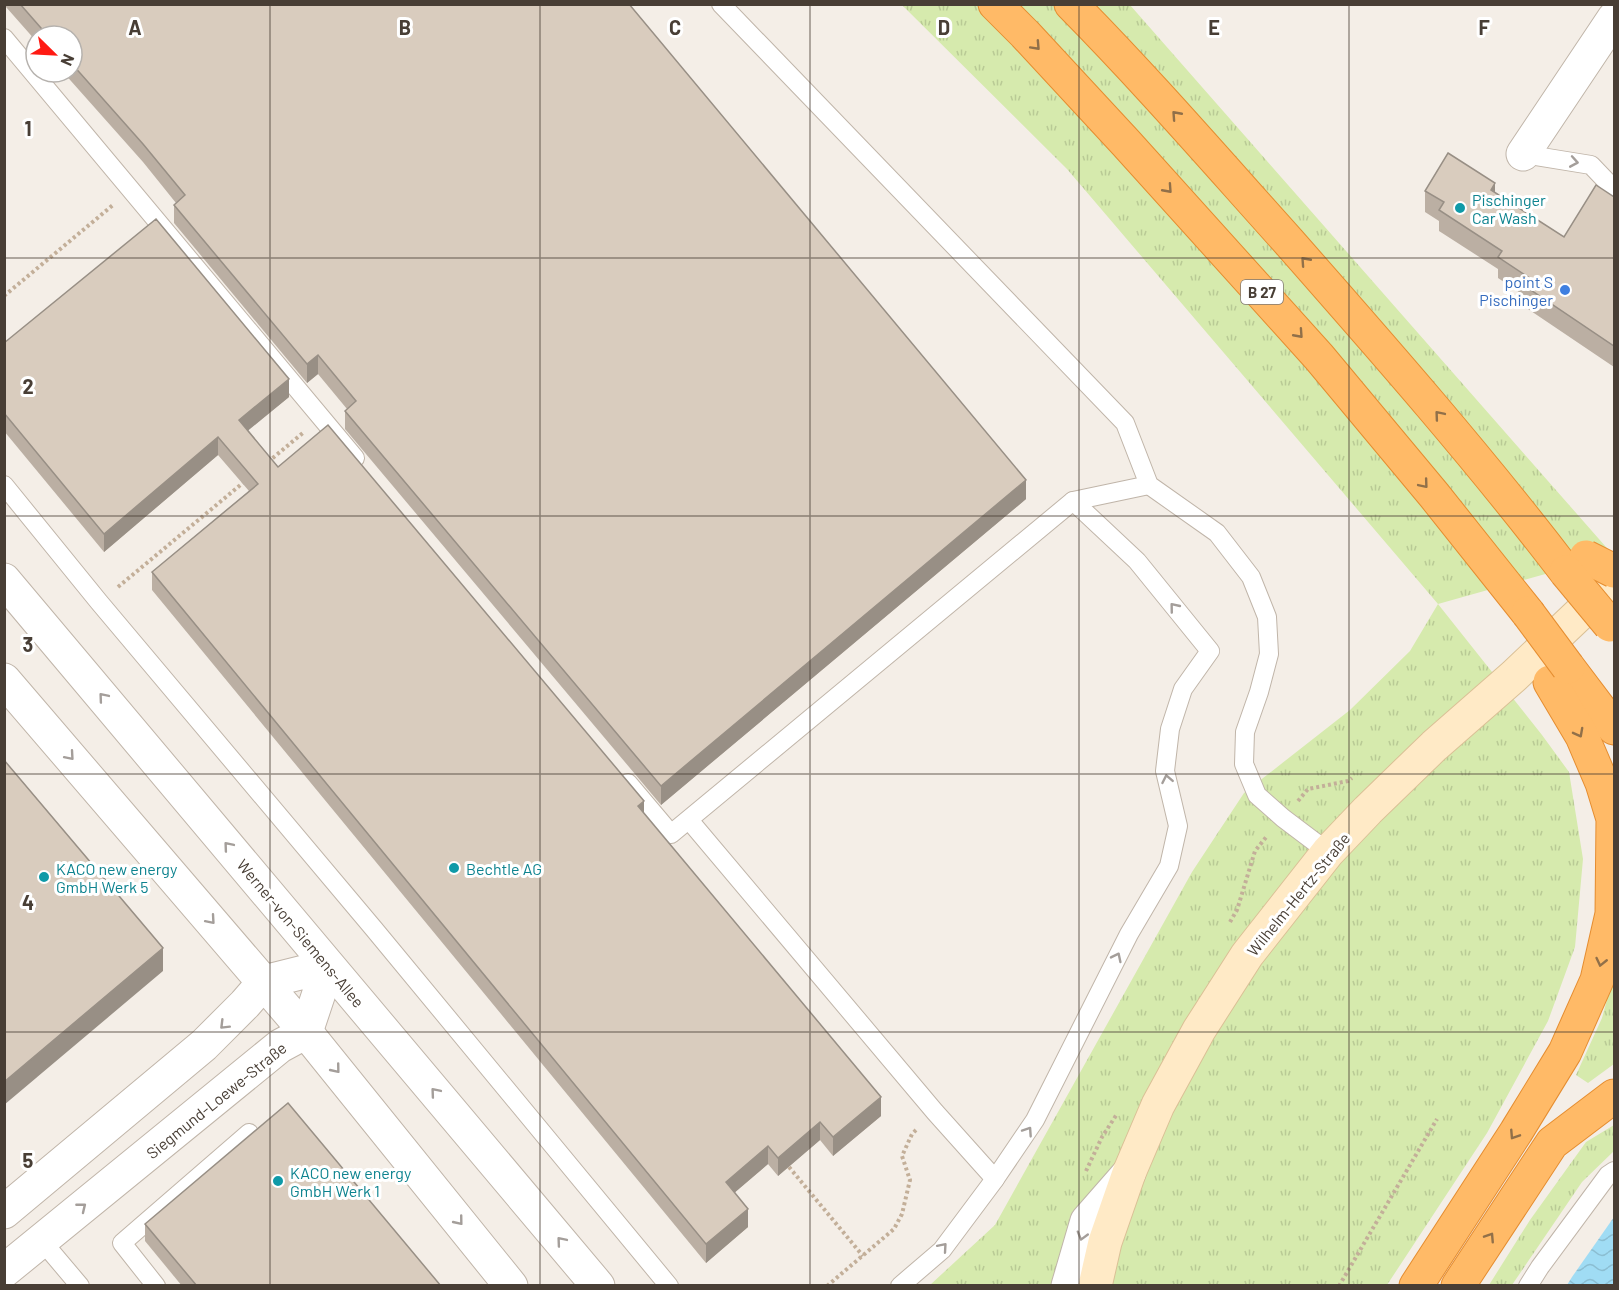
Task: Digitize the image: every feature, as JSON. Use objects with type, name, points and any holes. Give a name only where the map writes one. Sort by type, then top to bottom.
[{"type":"highway","name":"B 27","points":[[995,4],[1126,143],[1312,349],[1519,611],[1559,675],[1614,728]]},
{"type":"highway","points":[[1071,4],[1174,112],[1377,341],[1517,508],[1576,564],[1612,628]]},
{"type":"highway","points":[[1576,564],[1614,571]]},
{"type":"highway","points":[[1416,1286],[1565,1052],[1597,980],[1612,914],[1613,819],[1602,783],[1559,675]]},
{"type":"highway","points":[[1458,1286],[1552,1143],[1614,1096]]},
{"type":"main road","name":"Wilhelm-Hertz-Straße","points":[[1095,1286],[1105,1242],[1129,1173],[1158,1105],[1199,1030],[1247,955],[1328,852],[1368,810],[1434,746],[1514,676],[1614,581]]},
{"type":"street","points":[[1523,154],[1614,18]]},
{"type":"street","name":"Werner-von-Siemens-Allee","points":[[4,580],[598,1286]]},
{"type":"street","points":[[4,680],[306,1032],[511,1286]]},
{"type":"street","points":[[4,1212],[204,1045],[264,982],[328,966]]},
{"type":"street","points":[[306,1032],[328,966]]},
{"type":"street","name":"Siegmund-Loewe-Straße","points":[[4,1271],[280,1046],[306,1032]]},
{"type":"street","points":[[1068,1286],[1087,1221],[1129,1173]]},
{"type":"lane","points":[[721,4],[1125,423],[1149,485],[1216,533],[1251,577],[1267,617],[1269,654],[1245,732],[1244,764],[1257,795],[1328,852]]},
{"type":"lane","points":[[4,38],[364,469]]},
{"type":"lane","points":[[1523,154],[1591,165],[1614,189]]},
{"type":"lane","points":[[618,771],[671,834],[1073,501],[1149,485]]},
{"type":"lane","points":[[4,486],[360,911],[669,1286]]},
{"type":"lane","points":[[900,1286],[942,1250],[1035,1120],[1129,934],[1169,866],[1178,826],[1165,771],[1170,729],[1183,689],[1210,651],[1137,561],[1073,501]]},
{"type":"lane","points":[[688,820],[935,1112],[995,1179]]},
{"type":"lane","points":[[156,1286],[122,1243],[249,1133]]},
{"type":"lane","points":[[1528,1286],[1608,1175],[1614,1170]]},
{"type":"lane","points":[[42,1241],[80,1286]]},
{"type":"lane","points":[[1540,1267],[1542,1286]]},
{"type":"path","points":[[4,296],[132,189]]},
{"type":"path","points":[[261,467],[321,417]]},
{"type":"path","points":[[99,602],[244,482]]},
{"type":"path","points":[[827,1286],[894,1229],[902,1214],[910,1180],[903,1156],[912,1134],[935,1112]]},
{"type":"path","points":[[1339,1286],[1437,1119]]},
{"type":"path","points":[[789,1167],[863,1256]]},
{"type":"green space","points":[[902,5],[1130,5],[1613,555],[1438,604],[1067,169]]},
{"type":"green space","points":[[1438,604],[1569,772],[1583,859],[1575,947],[1548,1021],[1487,1133],[1387,1285],[930,1285],[995,1225],[1192,872],[1244,793],[1350,710],[1410,651]]},
{"type":"green space","points":[[1614,974],[1614,1064],[1588,1083],[1576,1075],[1602,1018]]},
{"type":"green space","points":[[1614,1125],[1614,1151],[1582,1182],[1512,1285],[1489,1285],[1530,1220],[1586,1142]]},
{"type":"water","points":[[1614,1217],[1614,1285],[1567,1285],[1572,1277]]},
{"type":"building","points":[[20,4],[629,4],[1026,480],[661,786],[345,411],[356,401],[318,355],[307,364],[174,205],[185,195],[84,78],[84,24],[38,24]]},
{"type":"building","points":[[1448,153],[1495,183],[1491,190],[1564,237],[1596,185],[1614,197],[1614,346],[1528,288],[1534,281],[1498,257],[1502,251],[1439,210],[1444,202],[1425,191]]},
{"type":"building","name":"Bechtle AG","points":[[156,219],[289,379],[239,420],[278,467],[328,425],[644,801],[638,806],[881,1097],[833,1137],[820,1122],[778,1158],[768,1146],[726,1182],[748,1209],[706,1244],[152,572],[258,484],[218,437],[104,534],[4,413],[4,343]]},
{"type":"building","name":"KACO new energy GmbH Werk 5","points":[[4,760],[163,948],[4,1082]]},
{"type":"building","name":"KACO new energy GmbH Werk 1","points":[[288,1103],[441,1286],[197,1286],[145,1224]]},
{"type":"place","name":"Pischinger Car Wash","points":[[1460,208]]},
{"type":"place","name":"point S Pischinger","points":[[1565,290]]},
{"type":"place","name":"Bechtle AG","points":[[454,868]]},
{"type":"place","name":"KACO new energy GmbH Werk 5","points":[[44,877]]},
{"type":"place","name":"KACO new energy GmbH Werk 1","points":[[278,1181]]}]
